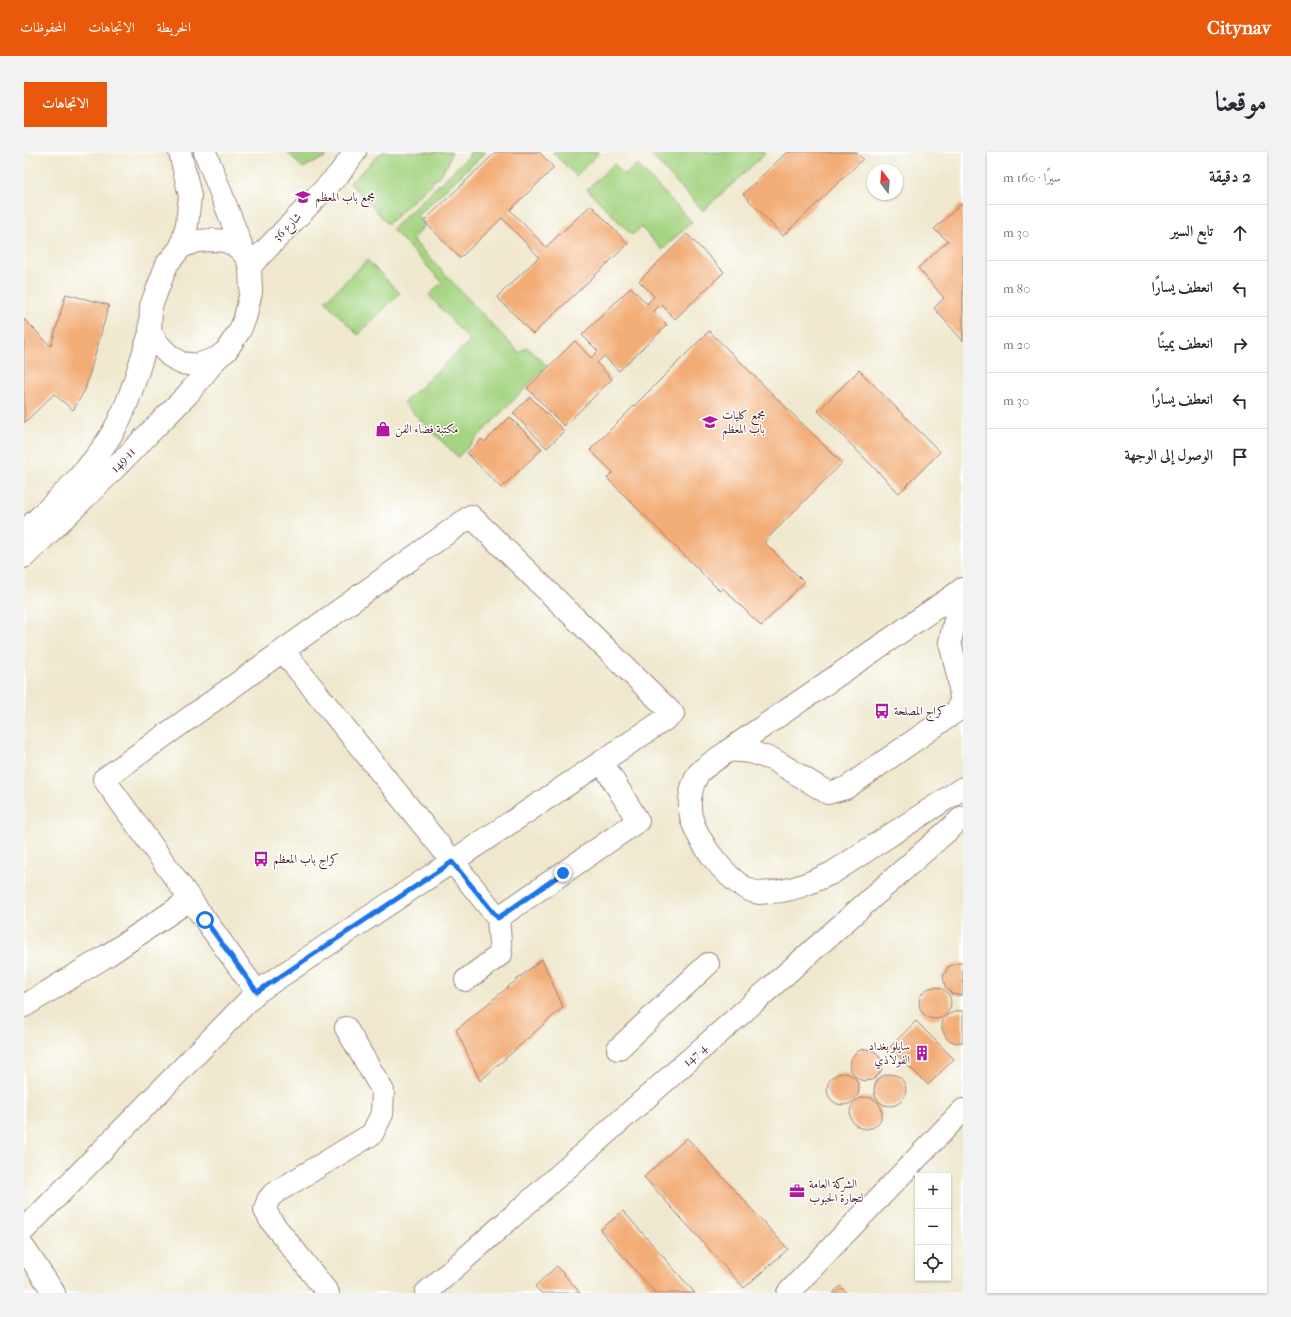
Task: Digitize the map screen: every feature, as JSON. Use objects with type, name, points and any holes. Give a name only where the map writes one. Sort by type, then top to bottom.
[{"type":"street","points":[[180,152],[190,196],[187,224],[181,247],[167,264],[158,287],[152,306],[150,333],[170,356],[182,363],[197,365],[217,358],[226,351],[240,330],[252,292],[247,260],[205,152]]},
{"type":"street","name":"شارع 36","points":[[247,260],[339,174],[355,152]]},
{"type":"street","points":[[181,247],[197,241],[226,241],[237,247],[247,260]]},
{"type":"street","name":"149-11","points":[[24,532],[86,470],[102,450],[126,405],[150,333]]},
{"type":"street","name":"149-11","points":[[24,557],[183,399],[217,358]]},
{"type":"street","points":[[24,1230],[257,992],[674,714],[471,516],[104,779],[257,992]]},
{"type":"street","points":[[962,589],[698,773],[690,798],[691,816],[710,854],[724,871],[741,885],[759,893],[785,892],[810,884],[832,873],[963,788]]},
{"type":"street","points":[[729,750],[751,752],[774,760],[828,793],[846,788],[958,710],[961,699],[959,680],[950,642],[962,589]]},
{"type":"street","points":[[283,651],[498,918],[501,954],[466,980]]},
{"type":"street","points":[[498,918],[638,821],[602,762]]},
{"type":"street","name":"147-4","points":[[426,1293],[963,817]]},
{"type":"street","points":[[24,1006],[108,955],[191,900]]},
{"type":"street","points":[[618,1049],[708,964]]},
{"type":"street","points":[[328,1293],[271,1220],[265,1210],[268,1200],[273,1194],[372,1134],[382,1114],[382,1091],[346,1028]]},
{"type":"street","points":[[788,1293],[963,1110]]},
{"type":"street","points":[[24,1248],[54,1293]]},
{"type":"green space","points":[[287,152],[330,152],[325,157],[303,168]]},
{"type":"green space","points":[[382,152],[452,152],[447,165],[439,176],[388,224],[350,183]]},
{"type":"green space","points":[[470,152],[486,152],[417,216],[425,225],[412,239],[519,353],[527,347],[547,366],[458,457],[403,403],[470,341],[429,295],[442,282],[392,229],[469,156]]},
{"type":"green space","points":[[552,152],[600,152],[576,176]]},
{"type":"green space","points":[[649,153],[766,153],[703,211]]},
{"type":"green space","points":[[614,164],[625,175],[637,164],[692,222],[662,250],[641,227],[632,235],[587,189]]},
{"type":"green space","points":[[367,260],[400,293],[358,335],[325,301]]},
{"type":"building","points":[[496,152],[539,152],[554,168],[510,210],[546,247],[591,205],[628,244],[533,334],[497,297],[539,257],[502,218],[460,258],[424,221]]},
{"type":"building","points":[[787,152],[856,152],[863,159],[783,236],[743,194]]},
{"type":"building","points":[[961,204],[963,206],[963,341],[934,308],[944,298],[918,268],[948,241],[934,229]]},
{"type":"building","points":[[687,234],[724,272],[675,319],[661,304],[654,311],[667,325],[619,371],[604,356],[597,363],[612,379],[564,426],[527,388],[575,341],[591,358],[598,351],[582,335],[631,287],[647,304],[654,296],[639,281]]},
{"type":"building","points":[[66,294],[109,305],[85,390],[73,410],[54,394],[24,423],[24,319],[51,346]]},
{"type":"building","points":[[709,331],[842,463],[764,542],[804,582],[761,626],[723,588],[720,591],[607,478],[613,472],[590,450]]},
{"type":"building","points":[[859,370],[940,452],[899,493],[818,411]]},
{"type":"building","points":[[530,397],[564,431],[547,448],[513,413]]},
{"type":"building","points":[[510,417],[542,449],[501,488],[467,453],[482,439],[485,442]]},
{"type":"building","points":[[542,959],[563,1007],[480,1081],[456,1030]]},
{"type":"building","points":[[958,963],[963,963],[963,995],[952,994],[945,987],[943,976],[948,967]]},
{"type":"building","points":[[932,987],[938,987],[948,994],[951,1003],[950,1009],[944,1016],[938,1019],[932,1019],[922,1012],[919,1006],[919,1000],[926,990]]},
{"type":"building","points":[[957,1011],[963,1011],[963,1042],[956,1043],[947,1039],[942,1029],[942,1024],[947,1015]]},
{"type":"building","name":"سايلو بغداد الفولاذي","points":[[916,1021],[954,1059],[928,1085],[890,1047]]},
{"type":"building","points":[[863,1049],[869,1049],[879,1056],[882,1065],[881,1071],[875,1078],[869,1081],[863,1081],[853,1074],[850,1068],[850,1062],[857,1052]]},
{"type":"building","points":[[840,1073],[846,1073],[856,1080],[859,1089],[858,1095],[852,1102],[846,1105],[840,1105],[830,1098],[827,1092],[827,1086],[834,1076]]},
{"type":"building","points":[[887,1074],[893,1074],[903,1081],[906,1090],[905,1096],[899,1103],[893,1106],[887,1106],[877,1099],[874,1093],[874,1087],[881,1077]]},
{"type":"building","points":[[863,1097],[869,1097],[879,1104],[882,1113],[881,1119],[875,1126],[869,1129],[863,1129],[853,1122],[850,1116],[850,1110],[857,1100]]},
{"type":"building","points":[[687,1138],[788,1249],[744,1288],[644,1177]]},
{"type":"building","points":[[623,1211],[695,1293],[655,1293],[600,1230]]},
{"type":"building","points":[[557,1266],[580,1293],[541,1293],[535,1286]]},
{"type":"building","points":[[840,1286],[847,1293],[833,1293]]},
{"type":"place","name":"مجمع باب المعظم","points":[[303,197]]},
{"type":"place","name":"مجمع كليات باب المعظم","points":[[710,422]]},
{"type":"place","name":"مكتبة فضاء الفن","points":[[383,429]]},
{"type":"place","name":"كراج المصلحة","points":[[882,711]]},
{"type":"place","name":"كراج باب المعظم","points":[[261,859]]},
{"type":"place","name":"سايلو بغداد الفولاذي","points":[[922,1053]]},
{"type":"place","name":"الشركة العامة لتجارة الحبوب","points":[[797,1191]]},
{"type":"route","points":[[205,920],[257,992],[452,862],[498,918],[563,873]]}]
